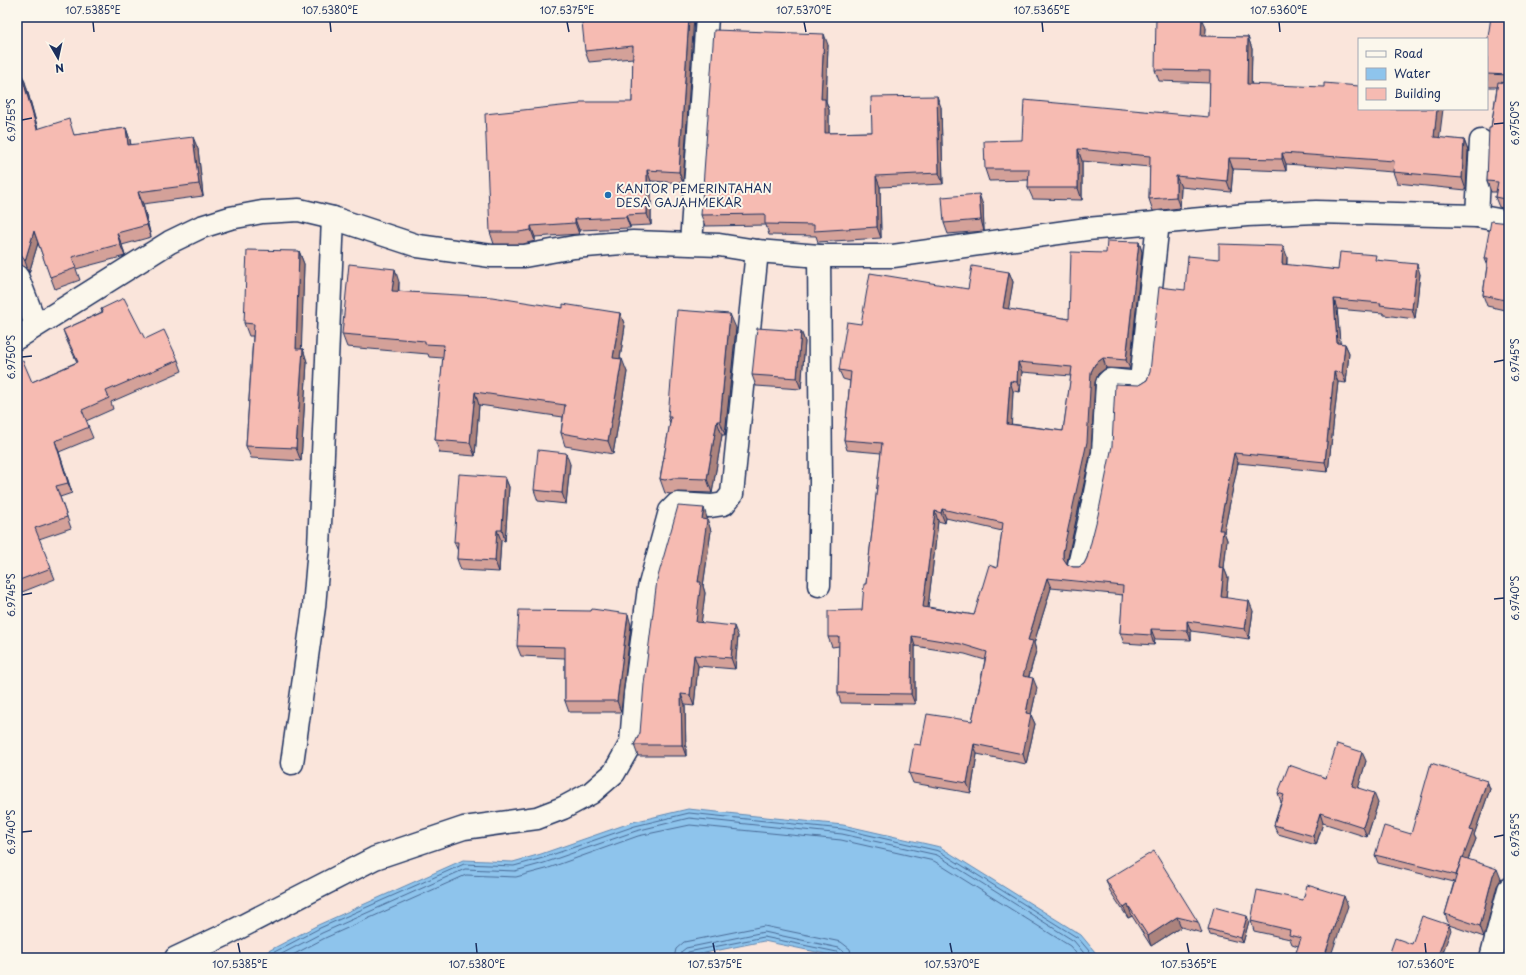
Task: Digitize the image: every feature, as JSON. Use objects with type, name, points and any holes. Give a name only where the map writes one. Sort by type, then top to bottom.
[{"type":"street","points":[[691,243],[707,17]]},
{"type":"street","points":[[1478,216],[1481,141]]},
{"type":"street","points":[[17,338],[164,246],[201,226],[230,218],[262,212],[299,210],[333,218],[418,246],[491,256],[524,256],[574,247],[633,242],[719,245],[757,252],[819,256],[892,256],[1087,229],[1158,222],[1316,212],[1382,212],[1478,216],[1509,222]]},
{"type":"street","points":[[292,763],[314,607],[318,555],[333,218]]},
{"type":"street","points":[[1079,565],[1103,453],[1107,383],[1110,380],[1135,384],[1141,381],[1158,222]]},
{"type":"street","points":[[176,958],[225,935],[375,858],[464,828],[538,818],[563,808],[591,792],[614,773],[631,743],[635,693],[649,588],[670,511],[676,504],[711,506],[724,504],[732,494],[757,252]]},
{"type":"street","points":[[819,256],[821,483],[819,585]]},
{"type":"street","points":[[17,276],[36,325]]},
{"type":"street","points":[[1491,958],[1509,889]]},
{"type":"water","points":[[688,809],[843,825],[940,847],[1081,935],[1100,958],[845,958],[764,941],[680,958],[255,958],[318,925],[463,860],[513,862],[541,854],[633,822]]},
{"type":"building","points":[[632,17],[689,17],[679,172],[647,170],[647,214],[626,215],[626,217],[575,219],[575,223],[531,226],[531,230],[519,232],[490,232],[485,114],[580,104],[580,102],[632,102],[633,46],[585,51],[582,22]]},
{"type":"building","points":[[1156,17],[1202,17],[1201,36],[1248,37],[1247,84],[1324,87],[1324,83],[1358,86],[1358,110],[1437,110],[1434,137],[1464,140],[1462,178],[1393,172],[1394,161],[1282,153],[1282,159],[1229,158],[1227,181],[1176,176],[1176,197],[1149,199],[1150,156],[1078,149],[1078,188],[1028,188],[1029,169],[985,169],[984,141],[1022,140],[1024,100],[1209,117],[1210,71],[1155,70]]},
{"type":"building","points":[[1491,17],[1509,17],[1509,75],[1488,74],[1488,38]]},
{"type":"building","points":[[714,30],[824,34],[821,99],[825,99],[825,133],[872,132],[871,97],[937,96],[939,173],[876,176],[877,227],[814,231],[814,225],[765,224],[765,214],[701,215]]},
{"type":"building","points":[[20,70],[37,129],[69,119],[74,135],[126,128],[128,145],[193,137],[199,184],[138,192],[147,225],[117,233],[120,244],[72,257],[76,268],[50,277],[34,231],[25,261],[21,255],[17,253],[17,71]]},
{"type":"building","points":[[1498,82],[1509,83],[1509,200],[1495,197],[1498,182],[1487,181],[1489,128],[1491,128]]},
{"type":"building","points":[[979,194],[981,220],[944,223],[942,197]]},
{"type":"building","points":[[1491,221],[1509,223],[1509,301],[1483,295],[1488,259],[1484,259]]},
{"type":"building","points":[[1107,241],[1139,242],[1126,360],[1103,358],[1095,364],[1091,372],[1087,442],[1063,552],[1063,558],[1067,564],[1073,567],[1079,567],[1084,564],[1087,558],[1098,515],[1112,446],[1115,384],[1139,385],[1147,380],[1150,372],[1159,287],[1185,290],[1188,256],[1219,259],[1219,244],[1283,246],[1282,264],[1338,270],[1340,252],[1376,255],[1375,260],[1417,264],[1412,309],[1380,305],[1381,303],[1334,299],[1337,343],[1345,344],[1342,373],[1334,372],[1325,462],[1234,453],[1219,530],[1223,530],[1219,567],[1224,568],[1221,597],[1249,601],[1245,629],[1187,621],[1187,630],[1151,629],[1151,635],[1120,633],[1123,586],[1047,578],[1028,640],[1033,641],[1023,676],[1033,678],[1026,713],[1031,714],[1023,754],[974,744],[967,783],[909,773],[914,744],[921,745],[927,714],[972,721],[987,652],[961,644],[912,636],[911,694],[838,693],[839,637],[828,637],[828,611],[862,610],[882,443],[844,440],[851,372],[839,370],[847,322],[861,324],[870,273],[968,289],[972,266],[1009,272],[1003,308],[1069,319],[1071,252],[1106,253]],"holes":[[[1018,362],[1072,367],[1063,431],[1007,424],[1010,381],[1017,382]],[[942,509],[1003,523],[997,568],[989,565],[974,615],[923,607],[935,511],[941,513]]]},
{"type":"building","points":[[247,250],[299,251],[296,349],[303,349],[296,448],[246,446],[254,324],[244,323]]},
{"type":"building","points":[[349,264],[395,269],[392,291],[492,297],[563,308],[563,304],[620,313],[613,358],[622,359],[608,441],[561,433],[565,405],[475,392],[470,443],[435,440],[444,345],[425,344],[425,341],[342,334]]},
{"type":"building","points":[[124,298],[145,339],[164,330],[178,360],[106,391],[109,398],[82,410],[89,427],[55,441],[68,483],[56,486],[67,517],[35,528],[51,568],[17,581],[17,363],[23,361],[32,382],[78,362],[63,330],[103,312],[101,309]]},
{"type":"building","points":[[677,310],[730,314],[720,421],[717,421],[707,479],[660,479],[671,417],[668,417]]},
{"type":"building","points":[[757,328],[801,331],[797,378],[752,375]]},
{"type":"building","points":[[538,450],[566,453],[562,493],[534,490]]},
{"type":"building","points":[[459,474],[505,477],[502,530],[497,530],[495,561],[457,559],[458,542],[454,542]]},
{"type":"building","points":[[678,506],[704,508],[702,519],[707,520],[698,582],[701,582],[696,622],[734,626],[731,658],[694,655],[690,695],[681,694],[682,745],[634,745],[640,733],[644,684],[657,580]]},
{"type":"building","points":[[592,609],[628,614],[617,701],[565,701],[565,647],[517,646],[519,610],[591,611]]},
{"type":"building","points":[[1337,744],[1362,752],[1352,786],[1374,793],[1363,827],[1320,813],[1313,836],[1274,825],[1284,795],[1278,793],[1289,765],[1326,778]]},
{"type":"building","points":[[1431,763],[1487,781],[1470,830],[1473,831],[1456,875],[1375,855],[1384,826],[1411,834]]},
{"type":"building","points":[[1154,851],[1198,922],[1177,917],[1148,936],[1128,905],[1124,908],[1106,880]]},
{"type":"building","points":[[1462,857],[1497,869],[1493,875],[1480,926],[1445,914]]},
{"type":"building","points":[[1307,885],[1344,896],[1324,958],[1294,958],[1301,938],[1289,935],[1290,930],[1251,921],[1257,890],[1303,900]]},
{"type":"building","points":[[1214,907],[1247,916],[1241,938],[1208,929]]},
{"type":"building","points":[[1509,913],[1509,928],[1505,927]]},
{"type":"building","points":[[1422,916],[1449,925],[1437,958],[1388,958],[1395,938],[1412,944]]},
{"type":"place","name":"KANTOR PEMERINTAHAN DESA GAJAHMEKAR","points":[[608,195]]}]
